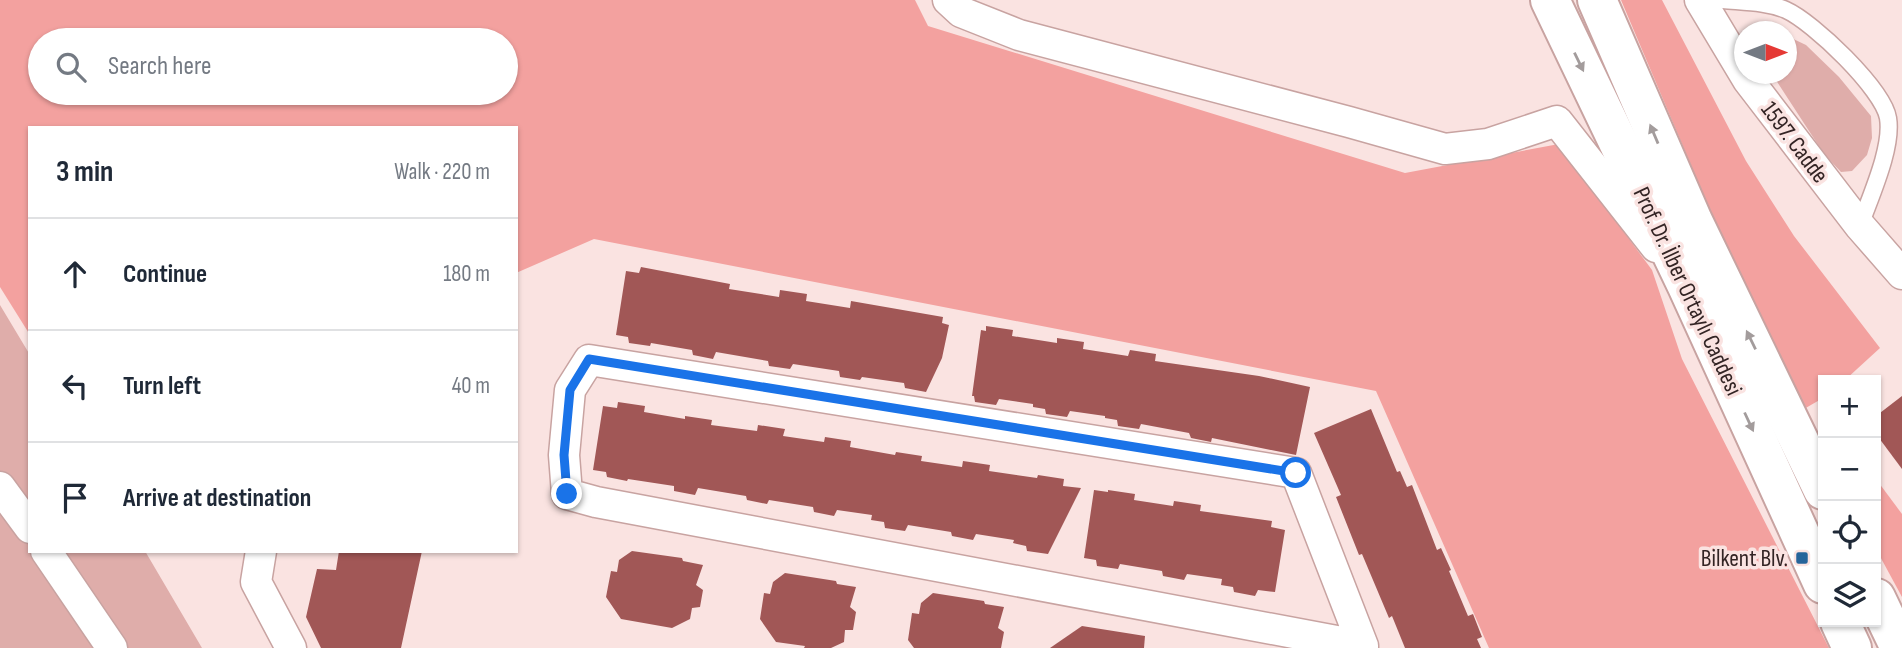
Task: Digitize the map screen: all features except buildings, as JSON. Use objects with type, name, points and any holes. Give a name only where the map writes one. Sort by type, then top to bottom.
[{"type":"street","points":[[948,0],[961,12],[1019,35],[1445,149],[1488,144],[1557,121],[1687,286]]},
{"type":"street","name":"Prof. Dr. İlber Ortaylı Caddesi","points":[[1550,0],[1687,286],[1818,573]]},
{"type":"street","name":"Prof. Dr. İlber Ortaylı Caddesi","points":[[1597,0],[1692,221],[1818,480]]},
{"type":"street","name":"1597. Cadde","points":[[1700,0],[1748,79],[1860,226],[1902,274]]},
{"type":"street","points":[[589,359],[1296,473],[1363,647],[596,502],[567,494],[564,455],[570,390],[589,359]]},
{"type":"street","points":[[0,487],[28,525]]},
{"type":"street","points":[[47,553],[112,648]]},
{"type":"street","points":[[261,553],[256,582],[291,648]]},
{"type":"street","points":[[1881,608],[1900,648]]},
{"type":"street","points":[[1842,627],[1852,648]]},
{"type":"lane","points":[[1723,0],[1770,5],[1788,11],[1807,23],[1860,75],[1885,107],[1888,132],[1883,163],[1860,226]]},
{"type":"shaded area","points":[[0,0],[915,0],[928,26],[1405,173],[1559,144],[1652,270],[1682,359],[1829,648],[1489,648],[1376,391],[594,239],[518,272],[518,126],[28,126],[28,332],[0,287]]},
{"type":"shaded area","points":[[1621,0],[1662,0],[1746,161],[1794,236],[1880,348],[1850,375],[1818,375],[1818,401],[1804,409],[1715,222]]},
{"type":"shaded area","points":[[1797,41],[1806,45],[1839,77],[1871,116],[1872,138],[1867,155],[1852,171],[1841,172],[1824,154],[1778,84],[1797,84]]},
{"type":"shaded area","points":[[0,305],[28,352],[28,553],[146,553],[202,648],[0,648]]},
{"type":"shaded area","points":[[1881,486],[1902,514],[1902,597],[1881,558]]},
{"type":"place","name":"Bilkent Blv.","points":[[1802,558]]},
{"type":"route","points":[[567,494],[564,455],[570,390],[589,359],[1296,473]]}]
